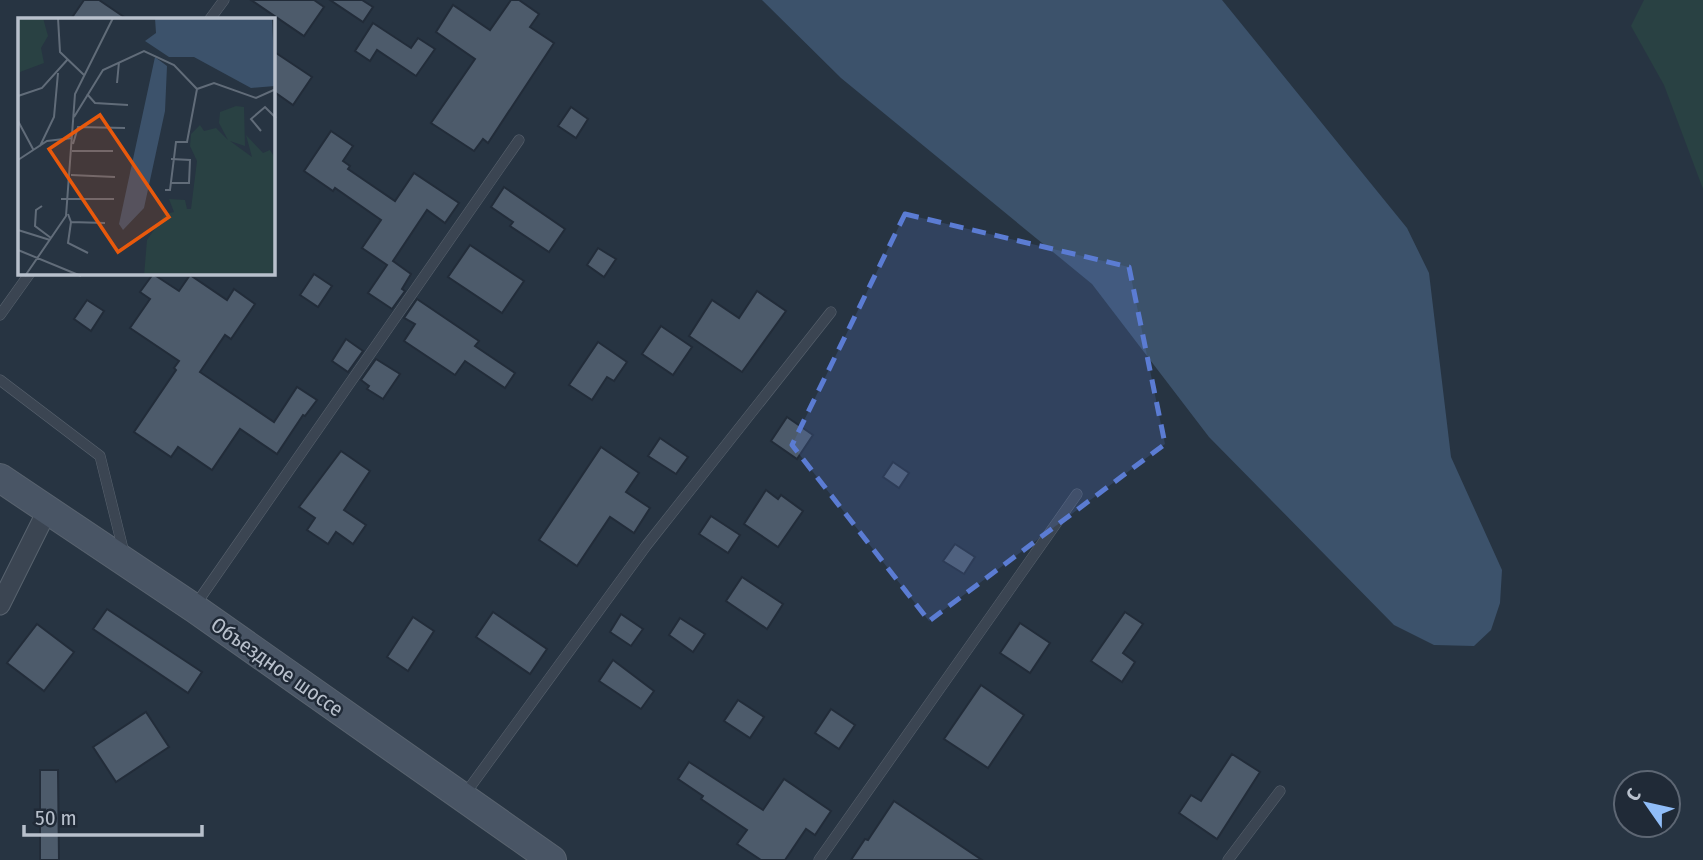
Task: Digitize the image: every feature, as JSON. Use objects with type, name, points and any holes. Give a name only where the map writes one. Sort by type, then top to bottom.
[{"type":"main road","name":"Объездное шоссе","points":[[0,478],[194,608],[552,860]]},
{"type":"street","points":[[0,605],[47,511]]},
{"type":"lane","points":[[211,18],[224,0]]},
{"type":"lane","points":[[194,608],[519,140]]},
{"type":"lane","points":[[0,315],[29,275]]},
{"type":"lane","points":[[463,797],[646,547],[831,312]]},
{"type":"lane","points":[[0,380],[100,456],[127,564]]},
{"type":"lane","points":[[819,860],[1077,494]]},
{"type":"lane","points":[[1228,860],[1280,791]]},
{"type":"highlighted area","points":[[905,214],[1129,267],[1165,444],[929,621],[792,445]]},
{"type":"green space","points":[[1644,0],[1703,0],[1703,189],[1664,85],[1631,26]]},
{"type":"water","points":[[762,0],[1222,0],[1407,228],[1429,273],[1451,457],[1502,570],[1500,603],[1491,630],[1474,646],[1434,645],[1394,625],[1209,437],[1092,284],[841,78]]},
{"type":"building","points":[[84,0],[99,0],[126,18],[72,18]]},
{"type":"building","points":[[251,0],[314,0],[324,7],[304,36]]},
{"type":"building","points":[[330,0],[362,0],[373,7],[363,22]]},
{"type":"building","points":[[511,0],[519,0],[539,14],[530,27],[554,43],[488,143],[483,139],[474,151],[431,123],[475,59],[436,32],[453,5],[490,30]]},
{"type":"building","points":[[373,23],[411,48],[418,38],[435,49],[416,76],[377,50],[370,61],[355,51]]},
{"type":"building","points":[[275,52],[312,77],[293,105],[275,92]]},
{"type":"building","points":[[571,107],[588,119],[576,138],[558,126]]},
{"type":"building","points":[[331,131],[353,146],[343,161],[350,166],[348,169],[395,201],[414,173],[459,203],[445,223],[427,210],[393,261],[411,274],[402,289],[405,291],[392,309],[368,293],[387,265],[362,248],[381,220],[335,188],[333,191],[304,171]]},
{"type":"building","points":[[504,187],[565,229],[549,252],[510,226],[513,222],[491,207]]},
{"type":"building","points":[[470,245],[524,281],[502,313],[448,277]]},
{"type":"building","points":[[598,248],[616,259],[604,277],[587,265]]},
{"type":"building","points":[[314,274],[332,286],[318,307],[300,295]]},
{"type":"building","points":[[152,275],[179,291],[190,275],[227,300],[234,289],[255,304],[231,339],[225,335],[200,372],[274,422],[297,387],[317,400],[305,416],[303,415],[277,454],[240,429],[212,470],[178,447],[171,457],[134,432],[176,370],[174,368],[179,361],[130,328],[150,299],[140,292]]},
{"type":"building","points":[[757,291],[786,311],[742,372],[689,336],[712,300],[739,318]]},
{"type":"building","points":[[417,299],[479,341],[475,346],[515,373],[505,388],[465,361],[455,375],[404,341],[415,324],[404,318]]},
{"type":"building","points":[[87,300],[104,311],[91,331],[74,319]]},
{"type":"building","points":[[661,326],[692,347],[673,375],[642,354]]},
{"type":"building","points":[[346,339],[363,351],[348,372],[332,361]]},
{"type":"building","points":[[598,342],[627,362],[614,381],[607,377],[592,400],[569,385]]},
{"type":"building","points":[[376,359],[400,374],[383,399],[367,389],[369,386],[361,380]]},
{"type":"building","points":[[787,417],[813,435],[797,459],[771,441]]},
{"type":"building","points":[[660,438],[688,457],[676,474],[648,456]]},
{"type":"building","points":[[601,447],[639,473],[626,492],[650,508],[634,533],[610,517],[577,566],[539,540]]},
{"type":"building","points":[[341,451],[370,471],[344,510],[366,525],[353,544],[336,532],[328,544],[307,530],[315,518],[299,507]]},
{"type":"building","points":[[893,462],[909,473],[899,488],[883,477]]},
{"type":"building","points":[[766,490],[778,499],[781,495],[803,511],[778,547],[744,524]]},
{"type":"building","points":[[711,516],[740,535],[728,553],[699,534]]},
{"type":"building","points":[[955,544],[975,557],[964,574],[943,561]]},
{"type":"building","points":[[742,577],[783,604],[767,629],[726,601]]},
{"type":"building","points":[[107,609],[202,672],[188,693],[93,629]]},
{"type":"building","points":[[493,612],[547,649],[530,674],[476,637]]},
{"type":"building","points":[[1125,612],[1143,624],[1123,653],[1135,662],[1122,682],[1091,661]]},
{"type":"building","points":[[621,614],[643,629],[631,646],[610,632]]},
{"type":"building","points":[[413,617],[434,631],[408,671],[387,657]]},
{"type":"building","points":[[680,618],[705,634],[693,652],[669,635]]},
{"type":"building","points":[[1020,623],[1050,643],[1030,673],[1000,653]]},
{"type":"building","points":[[37,624],[74,652],[44,691],[7,663]]},
{"type":"building","points":[[613,660],[654,691],[641,709],[599,681]]},
{"type":"building","points":[[981,685],[1024,715],[988,768],[944,739]]},
{"type":"building","points":[[738,700],[764,717],[750,738],[724,721]]},
{"type":"building","points":[[831,709],[855,725],[839,749],[815,733]]},
{"type":"building","points":[[146,712],[169,747],[116,782],[93,747]]},
{"type":"building","points":[[1232,754],[1260,772],[1217,839],[1179,813],[1191,795],[1201,801]]},
{"type":"building","points":[[689,762],[763,810],[784,779],[831,811],[815,835],[806,829],[785,860],[761,860],[737,844],[747,830],[701,799],[703,796],[678,779]]},
{"type":"building","points":[[40,770],[58,770],[59,860],[40,860]]},
{"type":"building","points":[[894,801],[982,860],[851,860]]}]
